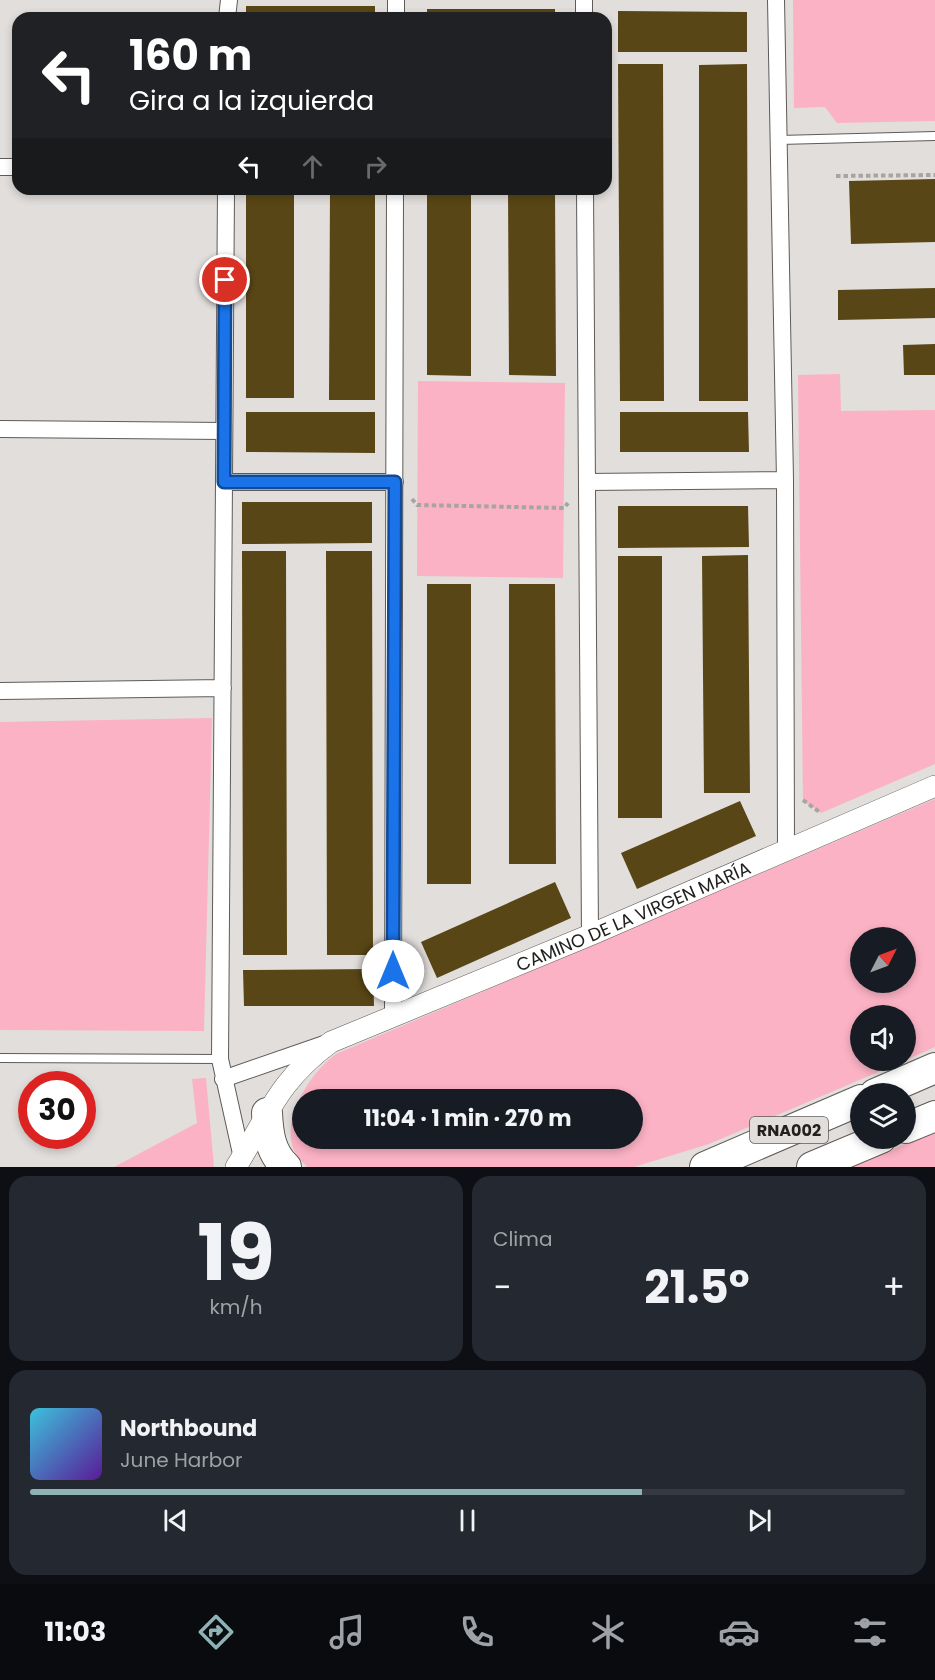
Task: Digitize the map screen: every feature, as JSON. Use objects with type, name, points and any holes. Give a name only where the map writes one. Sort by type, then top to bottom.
[{"type":"highway","points":[[900,1083],[935,1068]]},
{"type":"highway","name":"RNA002","points":[[707,1165],[850,1105]]},
{"type":"highway","points":[[267,1113],[268,1137],[278,1160],[286,1167]]},
{"type":"highway","points":[[916,1124],[935,1116]]},
{"type":"highway","name":"RNA002","points":[[812,1167],[855,1149]]},
{"type":"street","points":[[776,0],[785,480],[786,850]]},
{"type":"street","points":[[226,195],[220,1059],[239,1162]]},
{"type":"street","points":[[393,1017],[395,195]]},
{"type":"street","points":[[585,195],[590,935]]},
{"type":"street","points":[[0,429],[224,431]]},
{"type":"street","points":[[587,482],[785,480]]},
{"type":"street","points":[[224,482],[395,482]]},
{"type":"street","points":[[0,691],[223,688]]},
{"type":"street","name":"CAMINO DE LA VIRGEN MARÍA","points":[[223,1079],[331,1042],[393,1017],[590,935],[935,786]]},
{"type":"street","name":"CAMINO DE LA VIRGEN MARÍA","points":[[239,1162],[267,1113],[295,1072],[331,1042]]},
{"type":"lane","points":[[779,140],[935,136]]},
{"type":"lane","points":[[0,1058],[220,1059]]},
{"type":"path","points":[[836,176],[935,175]]},
{"type":"path","points":[[395,482],[417,505],[564,508],[587,482]]},
{"type":"path","points":[[803,789],[803,801],[821,813],[831,808]]},
{"type":"shaded area","points":[[793,0],[935,0],[935,121],[837,123],[825,107],[794,108]]},
{"type":"shaded area","points":[[840,374],[841,411],[935,410],[935,764],[821,813],[803,801],[798,375]]},
{"type":"shaded area","points":[[418,381],[565,383],[563,578],[417,576]]},
{"type":"shaded area","points":[[212,718],[204,1031],[0,1030],[0,722]]},
{"type":"shaded area","points":[[935,799],[935,1047],[916,1056],[916,1005],[850,1005],[850,1071],[881,1071],[709,1144],[634,1167],[307,1167],[294,1149],[643,1149],[643,1089],[305,1089],[336,1054]]},
{"type":"shaded area","points":[[206,1078],[214,1167],[114,1167],[197,1123],[192,1079]]},
{"type":"shaded area","points":[[935,1131],[935,1167],[851,1167],[893,1149],[916,1149],[916,1139]]},
{"type":"building","points":[[246,6],[375,6],[375,12],[246,12]]},
{"type":"building","points":[[427,9],[555,9],[555,12],[427,12]]},
{"type":"building","points":[[618,11],[747,12],[747,52],[618,52]]},
{"type":"building","points":[[618,64],[663,64],[664,401],[620,401]]},
{"type":"building","points":[[747,64],[748,401],[699,401],[699,65]]},
{"type":"building","points":[[935,179],[935,242],[851,244],[849,181]]},
{"type":"building","points":[[246,195],[294,195],[294,398],[246,398]]},
{"type":"building","points":[[330,195],[375,195],[375,400],[329,400]]},
{"type":"building","points":[[427,195],[471,195],[471,376],[427,375]]},
{"type":"building","points":[[508,195],[555,195],[556,376],[509,375]]},
{"type":"building","points":[[935,288],[935,318],[838,320],[838,290]]},
{"type":"building","points":[[935,344],[935,375],[904,375],[903,345]]},
{"type":"building","points":[[246,412],[375,412],[375,453],[246,452]]},
{"type":"building","points":[[620,412],[748,412],[749,452],[620,452]]},
{"type":"building","points":[[242,502],[372,502],[372,543],[242,544]]},
{"type":"building","points":[[618,506],[748,506],[749,547],[618,548]]},
{"type":"building","points":[[242,551],[286,551],[287,955],[243,955]]},
{"type":"building","points":[[326,551],[372,551],[373,955],[327,955]]},
{"type":"building","points":[[748,555],[750,793],[704,793],[702,556]]},
{"type":"building","points":[[618,556],[662,556],[662,818],[618,818]]},
{"type":"building","points":[[427,584],[471,584],[471,884],[427,884]]},
{"type":"building","points":[[509,584],[555,584],[556,864],[509,864]]},
{"type":"building","points":[[740,801],[756,836],[637,889],[621,853]]},
{"type":"building","points":[[555,882],[571,918],[437,978],[421,942]]},
{"type":"building","points":[[373,969],[374,1006],[244,1006],[243,970]]},
{"type":"route","points":[[225,280],[224,482],[395,482],[393,971]]}]
